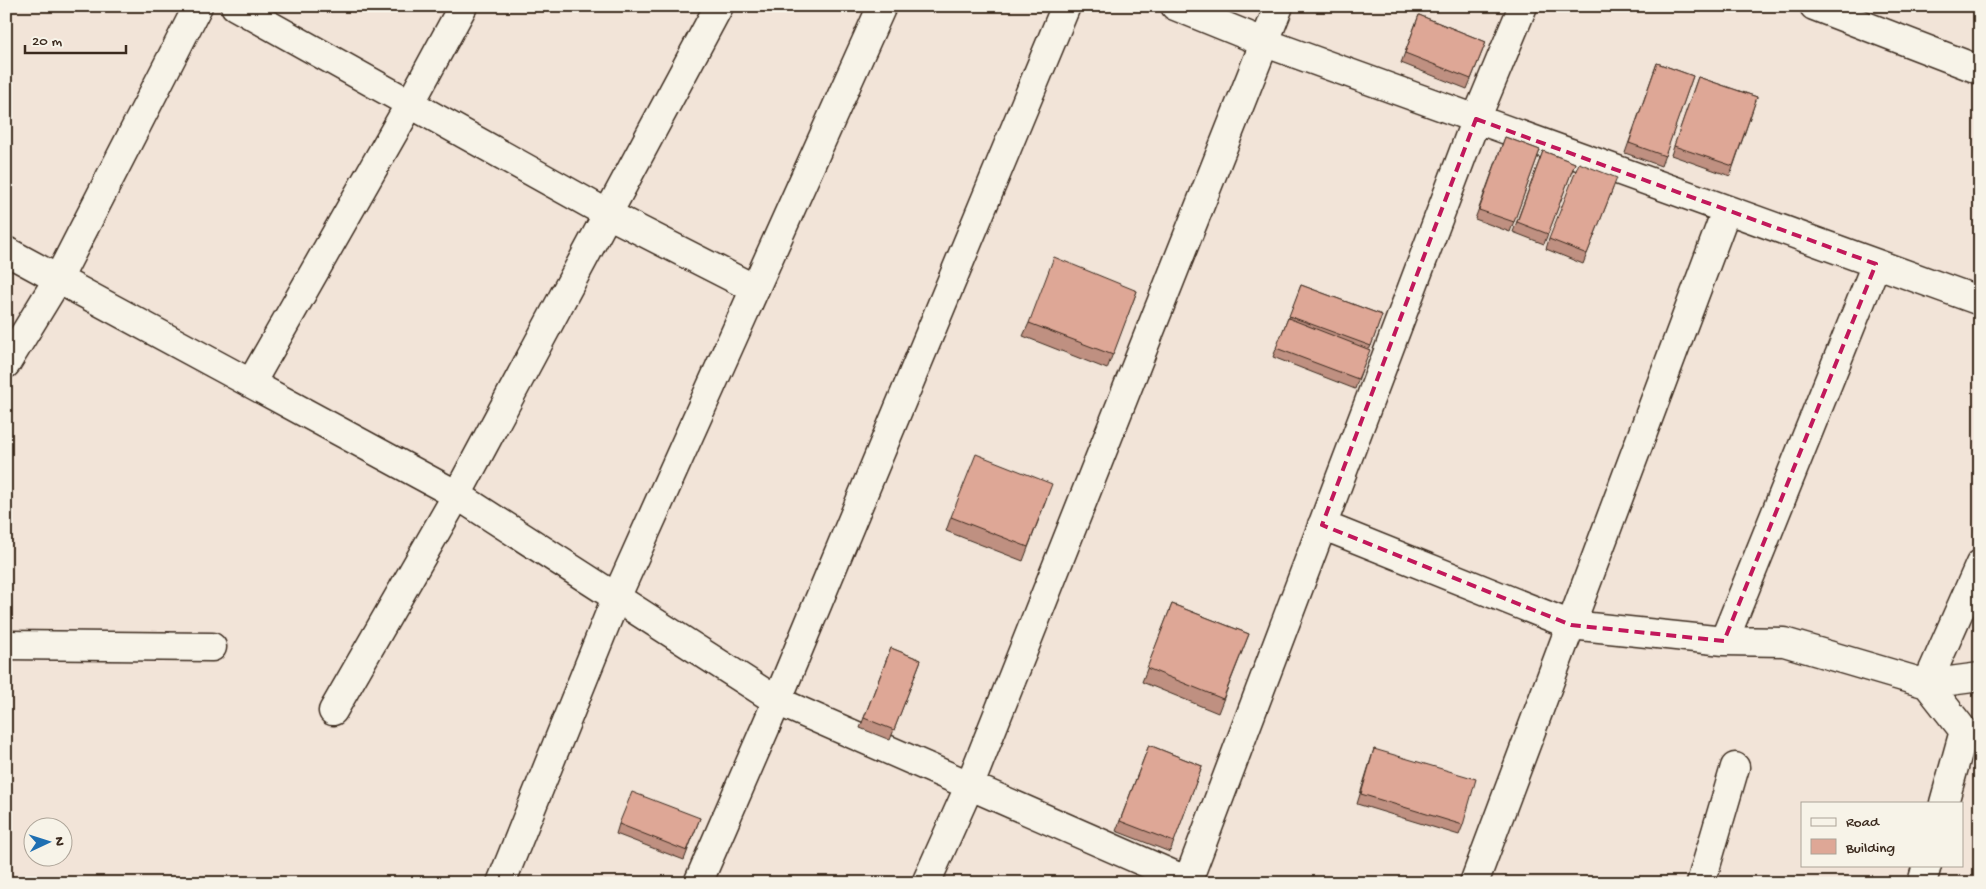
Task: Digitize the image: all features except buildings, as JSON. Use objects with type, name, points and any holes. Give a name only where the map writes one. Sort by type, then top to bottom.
[{"type":"street","points":[[6,364],[58,279],[198,6]]},
{"type":"street","points":[[235,6],[411,102],[608,214],[755,289]]},
{"type":"street","points":[[251,383],[411,102],[463,6]]},
{"type":"street","points":[[333,711],[457,495],[719,6]]},
{"type":"street","points":[[501,883],[616,598],[882,6]]},
{"type":"street","points":[[698,883],[777,701],[1066,6]]},
{"type":"street","points":[[1175,6],[1266,43],[1726,211],[1980,301]]},
{"type":"street","points":[[926,883],[969,787],[1266,43],[1279,6]]},
{"type":"street","points":[[6,251],[457,495],[777,701],[969,787],[1189,882],[1476,119],[1523,6]]},
{"type":"street","points":[[1823,8],[1980,70]]},
{"type":"street","points":[[1474,883],[1726,211]]},
{"type":"street","points":[[1724,641],[1876,264]]},
{"type":"street","points":[[1322,525],[1571,625],[1724,641],[1784,642],[1927,684],[1980,677]]},
{"type":"street","points":[[1927,684],[1980,564]]},
{"type":"street","points":[[6,645],[212,647]]},
{"type":"street","points":[[1927,684],[1964,732],[1944,802]]},
{"type":"street","points":[[1701,883],[1736,768]]},
{"type":"street","points":[[1922,883],[1927,866]]},
{"type":"highlighted area","points":[[1476,119],[1876,264],[1724,641],[1571,625],[1322,525]]}]
